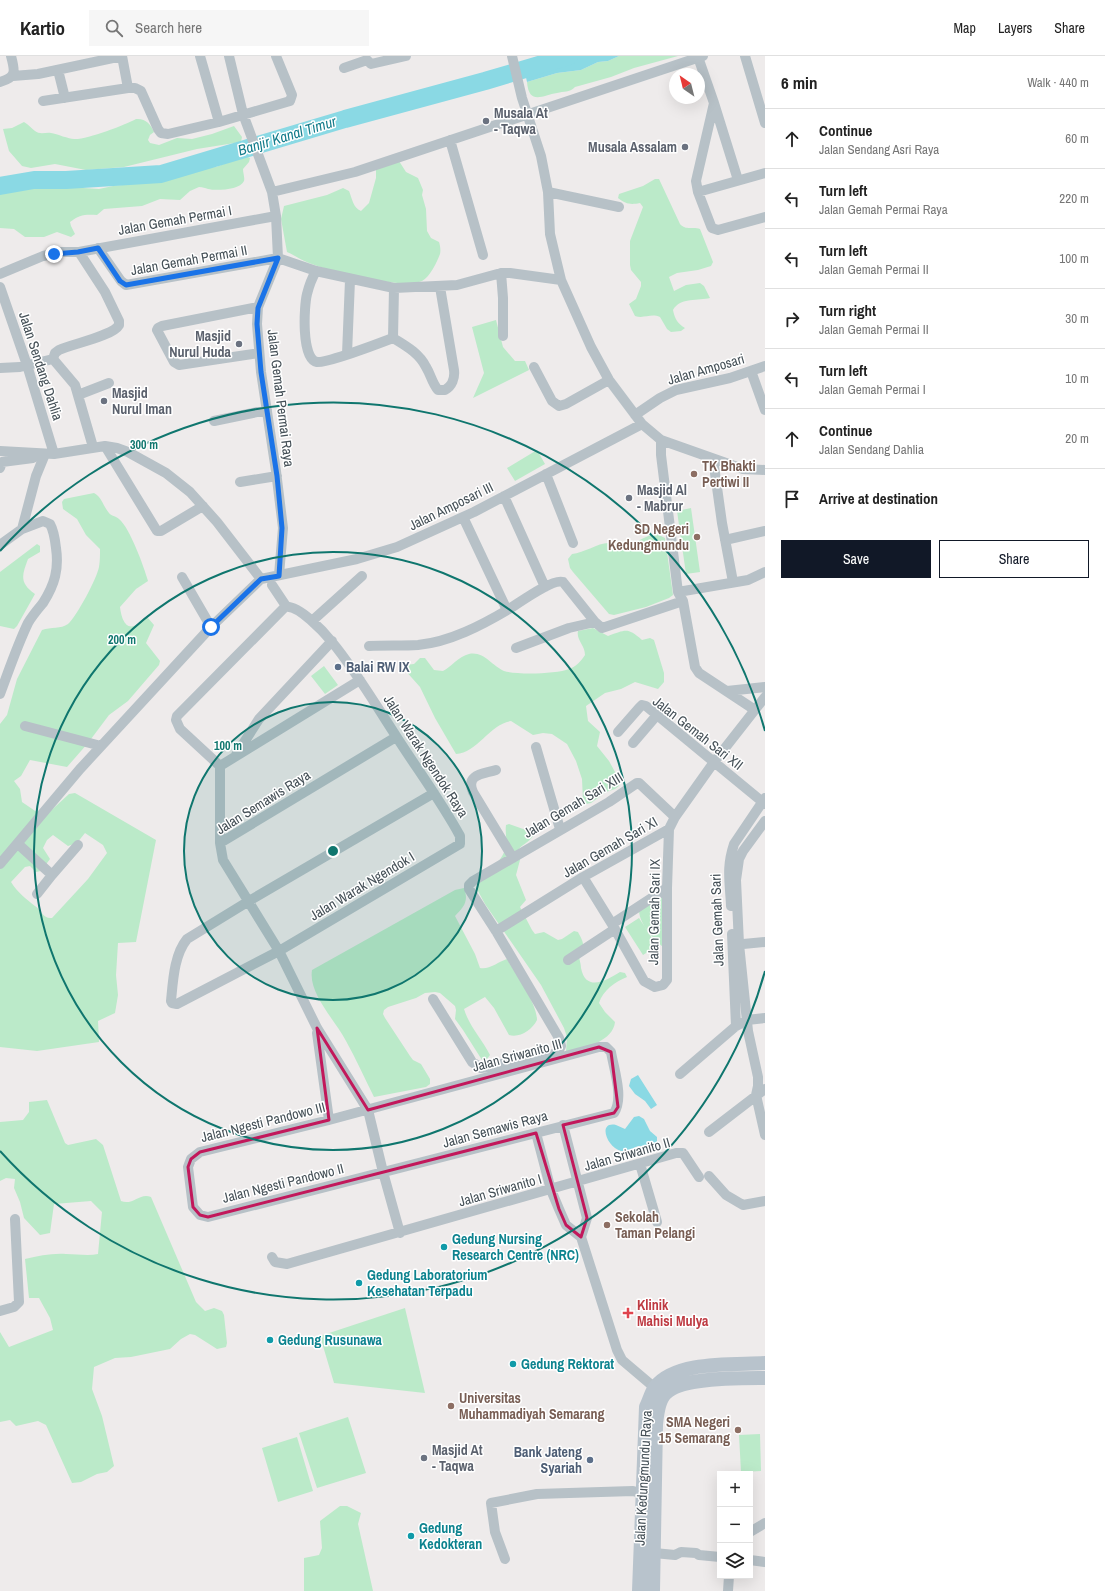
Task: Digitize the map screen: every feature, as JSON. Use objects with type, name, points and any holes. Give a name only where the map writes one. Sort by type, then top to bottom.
[{"type":"main road","name":"Jalan Kedungmundu Raya","points":[[653,1591],[654,1553],[650,1439],[646,1407],[660,1391],[669,1376],[690,1368],[765,1363]]},
{"type":"main road","name":"Jalan Kedungmundu Raya","points":[[660,1391],[681,1384],[713,1380],[765,1378]]},
{"type":"main road","name":"Jalan Kedungmundu Raya","points":[[639,1591],[639,1553],[643,1494],[650,1439]]},
{"type":"main road","points":[[639,1553],[654,1553]]},
{"type":"street","points":[[11,56],[13,66],[12,76]]},
{"type":"street","points":[[0,82],[10,79],[12,76],[38,74],[122,56],[128,88]]},
{"type":"street","points":[[200,56],[218,122]]},
{"type":"street","name":"Jalan Gemah Permai Raya","points":[[229,56],[243,114],[272,192],[276,216],[278,258],[258,308],[257,330],[277,476],[282,528],[279,576]]},
{"type":"street","points":[[43,101],[135,88],[141,91],[158,129],[162,133],[168,134],[218,122],[288,102],[292,95],[276,56]]},
{"type":"street","points":[[344,68],[367,60],[371,64],[406,56]]},
{"type":"street","points":[[745,56],[765,123]]},
{"type":"street","points":[[272,192],[355,172],[528,113],[700,57],[738,180]]},
{"type":"street","points":[[513,58],[522,98],[542,156],[548,192],[550,234],[561,280],[591,347],[609,380],[642,424],[661,440],[743,469],[765,470]]},
{"type":"street","points":[[58,70],[65,98]]},
{"type":"street","points":[[714,103],[696,175],[698,192],[711,226],[714,230],[718,230],[765,217]]},
{"type":"street","points":[[450,140],[483,255]]},
{"type":"street","points":[[698,192],[765,173]]},
{"type":"street","points":[[548,192],[619,207]]},
{"type":"street","name":"Jalan Gemah Permai I","points":[[78,252],[276,216]]},
{"type":"street","name":"Jalan Gemah Permai II","points":[[98,248],[120,281],[126,285],[278,258]]},
{"type":"street","points":[[0,274],[43,256],[62,252],[78,252],[105,292],[119,321],[119,325],[115,330],[100,337],[58,350],[53,359]]},
{"type":"street","points":[[278,258],[316,271],[350,280],[394,288],[440,287],[467,283],[501,273],[561,280]]},
{"type":"street","points":[[316,271],[306,295],[306,347],[310,357],[319,362],[393,338],[410,348],[418,356],[427,368],[435,387],[440,391],[445,390],[450,386],[455,374],[440,287]]},
{"type":"street","points":[[501,273],[503,298],[503,336]]},
{"type":"street","points":[[347,354],[350,280]]},
{"type":"street","name":"Jalan Sendang Dahlia","points":[[0,287],[27,365],[48,455]]},
{"type":"street","points":[[393,338],[394,288]]},
{"type":"street","points":[[258,308],[162,326],[157,329],[157,332],[174,362],[179,365],[259,353]]},
{"type":"street","points":[[0,368],[27,365],[53,359]]},
{"type":"street","points":[[53,359],[72,380],[78,395],[93,447]]},
{"type":"street","name":"Jalan Amposari","points":[[635,415],[660,398],[676,390],[730,378],[765,366]]},
{"type":"street","points":[[534,367],[552,401],[559,406],[566,404],[609,380]]},
{"type":"street","points":[[751,371],[765,410]]},
{"type":"street","points":[[78,395],[109,383]]},
{"type":"street","points":[[214,421],[267,410]]},
{"type":"street","name":"Jalan Amposari III","points":[[261,579],[383,552],[462,517],[642,424]]},
{"type":"street","points":[[661,440],[661,455],[678,592],[683,601],[695,667],[699,673],[755,710]]},
{"type":"street","points":[[0,864],[101,746],[211,627],[261,579],[217,522],[183,485],[166,473],[128,452],[106,446],[93,447],[1,465]]},
{"type":"street","points":[[106,446],[157,531],[161,531],[203,506]]},
{"type":"street","points":[[0,451],[48,455]]},
{"type":"street","points":[[22,529],[36,476],[48,455]]},
{"type":"street","points":[[713,459],[733,582]]},
{"type":"street","points":[[546,474],[573,543]]},
{"type":"street","points":[[240,482],[277,476]]},
{"type":"street","points":[[504,496],[544,587]]},
{"type":"street","points":[[462,517],[507,610]]},
{"type":"street","points":[[0,545],[22,529],[43,521],[50,524],[54,533],[58,561],[54,580],[44,601],[29,622],[4,680],[0,694]]},
{"type":"street","points":[[725,540],[765,531]]},
{"type":"street","points":[[678,592],[753,578],[765,572]]},
{"type":"street","points":[[182,576],[211,627]]},
{"type":"street","points":[[312,621],[362,576]]},
{"type":"street","points":[[368,646],[418,645],[430,642],[476,626],[507,610],[544,587],[558,581],[563,582],[600,627],[606,628],[683,601]]},
{"type":"street","points":[[220,843],[220,766],[180,729],[176,723],[177,716],[282,609],[272,585]]},
{"type":"street","name":"Jalan Warak Ngendok Raya","points":[[282,609],[292,607],[312,621],[332,641],[360,680],[434,793],[460,836],[458,845]]},
{"type":"street","points":[[516,648],[569,628],[595,622]]},
{"type":"street","points":[[235,757],[259,719],[332,641]]},
{"type":"street","points":[[220,766],[360,680]]},
{"type":"street","points":[[727,691],[765,687]]},
{"type":"street","name":"Jalan Gemah Sari XI","points":[[496,931],[583,877],[669,830],[675,817],[714,762],[765,697]]},
{"type":"street","name":"Jalan Gemah Sari XII","points":[[618,732],[640,706],[646,706],[764,801]]},
{"type":"street","points":[[633,743],[657,715]]},
{"type":"street","points":[[25,726],[101,746]]},
{"type":"street","name":"Jalan Semawis Raya","points":[[396,737],[220,843],[223,860],[280,951],[317,1028],[368,1110],[400,1233]]},
{"type":"street","points":[[536,747],[560,829]]},
{"type":"street","points":[[496,770],[479,775],[472,780],[470,786],[517,855]]},
{"type":"street","name":"Jalan Gemah Sari XIII","points":[[496,931],[469,889],[469,885],[472,881],[609,802],[637,783],[639,783],[675,817]]},
{"type":"street","points":[[249,901],[434,793]]},
{"type":"street","name":"Jalan Gemah Sari","points":[[733,882],[728,873],[734,844],[764,801]]},
{"type":"street","name":"Jalan Gemah Sari","points":[[736,1026],[736,945],[733,882],[739,859],[743,851],[765,821]]},
{"type":"street","name":"Jalan Gemah Sari IX","points":[[614,927],[643,980],[655,987],[662,986],[667,980],[666,888],[669,830]]},
{"type":"street","points":[[18,844],[52,875]]},
{"type":"street","points":[[37,894],[78,845]]},
{"type":"street","name":"Jalan Warak Ngendok I","points":[[249,901],[187,939],[181,948],[174,973],[171,1001],[173,1004],[177,1004],[280,951],[458,845]]},
{"type":"street","points":[[583,877],[614,927]]},
{"type":"street","points":[[568,960],[666,888]]},
{"type":"street","points":[[433,999],[472,1062],[481,1068],[558,1052],[561,1046],[559,1038],[496,931]]},
{"type":"street","points":[[736,945],[765,942]]},
{"type":"street","name":"Jalan Gemah Sari","points":[[736,945],[749,1038],[758,1078],[756,1095],[765,1135]]},
{"type":"street","points":[[680,1074],[736,1026],[747,1020],[765,1018]]},
{"type":"street","name":"Jalan Semawis Raya","points":[[317,1028],[329,1120]]},
{"type":"street","name":"Jalan Sriwanito III","points":[[368,1110],[599,1047],[606,1048],[612,1052],[619,1099],[618,1107],[614,1113]]},
{"type":"street","points":[[709,1132],[765,1089]]},
{"type":"street","name":"Jalan Ngesti Pandowo III","points":[[193,1207],[188,1167],[191,1158],[195,1155],[207,1150],[368,1110]]},
{"type":"street","name":"Jalan Semawis Raya","points":[[383,1172],[614,1113]]},
{"type":"street","points":[[563,1125],[587,1218],[581,1237]]},
{"type":"street","name":"Jalan Sriwanito I","points":[[272,1257],[275,1262],[287,1264],[551,1190],[536,1133]]},
{"type":"street","name":"Jalan Sriwanito II","points":[[551,1190],[676,1153],[683,1153],[704,1176],[726,1196],[743,1205],[765,1201]]},
{"type":"street","points":[[640,1164],[658,1222]]},
{"type":"street","name":"Jalan Ngesti Pandowo II","points":[[193,1207],[200,1215],[208,1216],[383,1172]]},
{"type":"street","points":[[551,1190],[566,1225],[581,1237],[617,1350],[622,1360],[660,1391]]},
{"type":"street","points":[[0,1311],[14,1307],[19,1302],[15,1219]]},
{"type":"street","points":[[505,1559],[495,1532],[491,1503],[537,1494],[633,1491],[643,1494]]},
{"type":"street","points":[[753,1530],[765,1523]]},
{"type":"street","points":[[654,1553],[675,1555],[681,1552],[689,1552],[699,1555],[717,1557]]},
{"type":"street","points":[[753,1560],[765,1562]]},
{"type":"street","points":[[728,1579],[728,1591]]},
{"type":"highlighted area","points":[[317,1028],[368,1110],[599,1047],[611,1052],[618,1107],[614,1113],[563,1125],[587,1218],[581,1237],[566,1225],[559,1209],[536,1133],[208,1217],[200,1215],[193,1207],[188,1167],[191,1159],[200,1152],[329,1120]]},
{"type":"green space","points":[[619,56],[678,56],[634,68],[611,77],[575,87],[566,92],[560,92],[542,97],[534,97],[528,89],[527,82],[557,73],[581,70],[598,62],[608,61]]},
{"type":"green space","points":[[136,119],[142,119],[151,126],[154,132],[150,135],[148,140],[150,143],[159,145],[177,138],[192,139],[234,126],[242,137],[241,142],[197,149],[124,167],[86,170],[55,164],[31,168],[22,166],[9,151],[3,129],[12,128],[24,122],[39,133],[51,133],[72,139],[80,139],[105,132]]},
{"type":"green space","points":[[245,156],[250,158],[249,162],[243,169],[244,181],[238,186],[216,190],[199,187],[190,191],[180,200],[160,199],[142,206],[104,209],[97,215],[82,216],[70,222],[75,234],[71,237],[57,232],[44,237],[25,237],[14,229],[0,228],[0,192],[52,186],[99,189],[161,181],[201,168],[216,167]]},
{"type":"green space","points":[[399,161],[406,172],[418,178],[423,190],[422,195],[426,209],[427,231],[431,238],[439,242],[440,245],[439,257],[433,269],[425,279],[413,283],[399,283],[348,275],[306,262],[287,252],[281,219],[284,206],[327,195],[343,188],[349,191],[354,205],[361,211],[369,203],[376,178],[376,169]]},
{"type":"green space","points":[[655,179],[659,179],[680,224],[687,228],[700,229],[713,262],[711,266],[698,270],[677,273],[669,277],[674,291],[686,285],[700,283],[704,286],[710,298],[685,301],[676,306],[673,310],[675,316],[678,322],[685,328],[681,331],[671,332],[667,329],[660,317],[657,316],[635,316],[629,304],[636,299],[641,286],[641,282],[631,270],[630,241],[643,207],[640,203],[628,204],[618,198],[619,194],[643,186]]},
{"type":"green space","points":[[496,320],[503,347],[515,361],[525,361],[529,370],[473,398],[484,373],[472,327]]},
{"type":"green space","points":[[537,450],[545,464],[515,481],[507,468]]},
{"type":"green space","points":[[94,493],[101,499],[110,514],[119,519],[128,531],[148,581],[136,589],[120,607],[121,614],[125,623],[131,626],[134,626],[148,618],[154,625],[146,643],[160,661],[159,665],[128,701],[109,715],[88,743],[67,767],[30,760],[21,776],[14,781],[20,789],[22,802],[44,817],[69,794],[75,793],[156,840],[136,942],[118,943],[116,975],[118,995],[115,1013],[98,1021],[99,1042],[37,1051],[0,1047],[0,724],[7,715],[17,679],[42,630],[62,627],[72,620],[86,597],[99,567],[100,549],[86,535],[77,519],[63,509],[62,502],[64,499]],"holes":[[[85,833],[103,845],[107,853],[88,879],[52,918],[45,916],[19,893],[11,882],[25,867],[30,866],[36,872],[41,871],[50,859],[43,848],[47,840],[53,835],[68,846],[77,843]]]},
{"type":"green space","points":[[691,508],[700,572],[686,574],[677,511]]},
{"type":"green space","points":[[657,534],[665,538],[673,595],[646,607],[614,615],[609,614],[570,568],[568,559],[572,554],[604,543],[625,546]]},
{"type":"green space","points":[[37,544],[40,546],[40,552],[28,559],[23,574],[26,586],[35,594],[14,629],[0,626],[0,572]]},
{"type":"green space","points":[[593,628],[608,636],[623,631],[629,631],[642,640],[650,638],[654,640],[664,673],[664,682],[658,689],[635,682],[621,689],[605,693],[586,706],[588,721],[600,732],[597,746],[609,761],[620,781],[619,786],[606,792],[591,803],[586,804],[583,801],[582,779],[576,761],[567,744],[552,734],[543,733],[533,735],[511,721],[496,727],[470,749],[456,754],[435,718],[420,687],[404,669],[405,665],[414,664],[420,658],[425,658],[434,670],[443,671],[465,655],[474,654],[484,657],[504,671],[536,673],[563,671],[572,668],[580,662],[585,655],[584,648],[578,637],[578,631]]},
{"type":"green space","points":[[324,666],[338,685],[325,694],[311,676]]},
{"type":"green space","points":[[509,824],[526,830],[533,836],[517,852],[520,860],[516,875],[526,900],[520,907],[535,934],[544,932],[558,940],[574,931],[578,932],[582,939],[583,945],[583,949],[579,955],[581,968],[587,980],[592,982],[603,981],[620,972],[625,973],[627,977],[618,981],[606,990],[599,1003],[605,1012],[615,1022],[613,1029],[604,1039],[591,1046],[571,1053],[566,1052],[567,1037],[564,1028],[541,985],[485,904],[478,891],[477,882],[503,855],[506,844],[506,825]]},
{"type":"green space","points":[[464,888],[466,897],[465,904],[455,916],[475,954],[480,968],[490,967],[507,959],[534,1005],[537,1020],[529,1030],[513,1036],[509,1035],[494,1008],[485,997],[464,1009],[469,1021],[490,1055],[487,1059],[482,1060],[455,1019],[455,1006],[440,993],[425,993],[416,998],[388,1007],[384,1010],[383,1014],[385,1018],[413,1060],[421,1064],[430,1079],[430,1084],[426,1087],[374,1097],[342,1033],[318,998],[312,979],[312,970],[455,890]]},
{"type":"green space","points":[[664,893],[663,947],[644,926],[639,911]]},
{"type":"green space","points":[[639,918],[657,946],[643,955],[625,927]]},
{"type":"green space","points":[[47,1100],[65,1143],[68,1145],[96,1139],[103,1145],[121,1201],[129,1202],[143,1196],[151,1197],[196,1302],[205,1311],[214,1308],[222,1311],[224,1315],[227,1343],[226,1347],[217,1349],[195,1335],[190,1334],[181,1339],[170,1349],[131,1357],[115,1358],[94,1367],[92,1389],[102,1416],[114,1466],[107,1472],[97,1474],[81,1482],[72,1483],[46,1425],[38,1421],[16,1426],[10,1420],[0,1422],[0,1332],[9,1347],[53,1330],[50,1318],[39,1298],[29,1298],[25,1259],[56,1254],[98,1254],[102,1212],[91,1201],[54,1204],[50,1233],[40,1235],[24,1218],[20,1202],[14,1188],[15,1179],[6,1178],[0,1181],[0,1122],[23,1120],[29,1112],[29,1102]]},
{"type":"green space","points":[[405,1308],[425,1393],[334,1383],[320,1336]]},
{"type":"green space","points":[[348,1417],[366,1473],[317,1488],[299,1433]]},
{"type":"green space","points":[[760,1434],[761,1471],[741,1471],[739,1435]]},
{"type":"green space","points":[[297,1437],[313,1491],[278,1502],[262,1448]]},
{"type":"green space","points":[[340,1506],[347,1506],[361,1513],[358,1524],[373,1591],[304,1591],[304,1558],[319,1555],[322,1548],[320,1521]]},
{"type":"water","points":[[549,56],[619,56],[608,61],[598,62],[581,70],[557,73],[527,82],[523,64]]},
{"type":"water","points":[[638,1075],[657,1105],[651,1109],[629,1086],[631,1079]]},
{"type":"water","points":[[639,1116],[644,1119],[650,1131],[657,1137],[657,1143],[650,1146],[639,1146],[627,1151],[616,1149],[608,1140],[606,1135],[607,1127],[610,1125],[616,1125],[625,1129],[634,1117]]},
{"type":"waterway","name":"Banjir Kanal Timur","points":[[0,186],[34,180],[66,180],[161,174],[345,119],[485,81],[569,56]]},
{"type":"place","name":"Musala At - Taqwa","points":[[486,121]]},
{"type":"place","name":"Musala Assalam","points":[[685,147]]},
{"type":"place","name":"Masjid Nurul Huda","points":[[239,344]]},
{"type":"place","name":"Masjid Nurul Iman","points":[[104,401]]},
{"type":"place","name":"TK Bhakti Pertiwi II","points":[[694,474]]},
{"type":"place","name":"Masjid Al - Mabrur","points":[[629,498]]},
{"type":"place","name":"SD Negeri Kedungmundu","points":[[697,537]]},
{"type":"place","name":"Balai RW IX","points":[[338,667]]},
{"type":"place","name":"Sekolah Taman Pelangi","points":[[607,1225]]},
{"type":"place","name":"Gedung Nursing Research Centre (NRC)","points":[[444,1247]]},
{"type":"place","name":"Gedung Laboratorium Kesehatan Terpadu","points":[[359,1283]]},
{"type":"place","name":"Klinik Mahisi Mulya","points":[[628,1313]]},
{"type":"place","name":"Gedung Rusunawa","points":[[270,1340]]},
{"type":"place","name":"Gedung Rektorat","points":[[513,1364]]},
{"type":"place","name":"Universitas Muhammadiyah Semarang","points":[[451,1406]]},
{"type":"place","name":"SMA Negeri 15 Semarang","points":[[738,1430]]},
{"type":"place","name":"Masjid At - Taqwa","points":[[424,1458]]},
{"type":"place","name":"Bank Jateng Syariah","points":[[590,1460]]},
{"type":"place","name":"Gedung Kedokteran","points":[[411,1536]]},
{"type":"route","points":[[54,254],[62,252],[78,252],[98,248],[120,281],[126,285],[278,258],[258,308],[257,335],[261,372],[277,476],[282,528],[279,576],[261,579],[211,627]]}]
